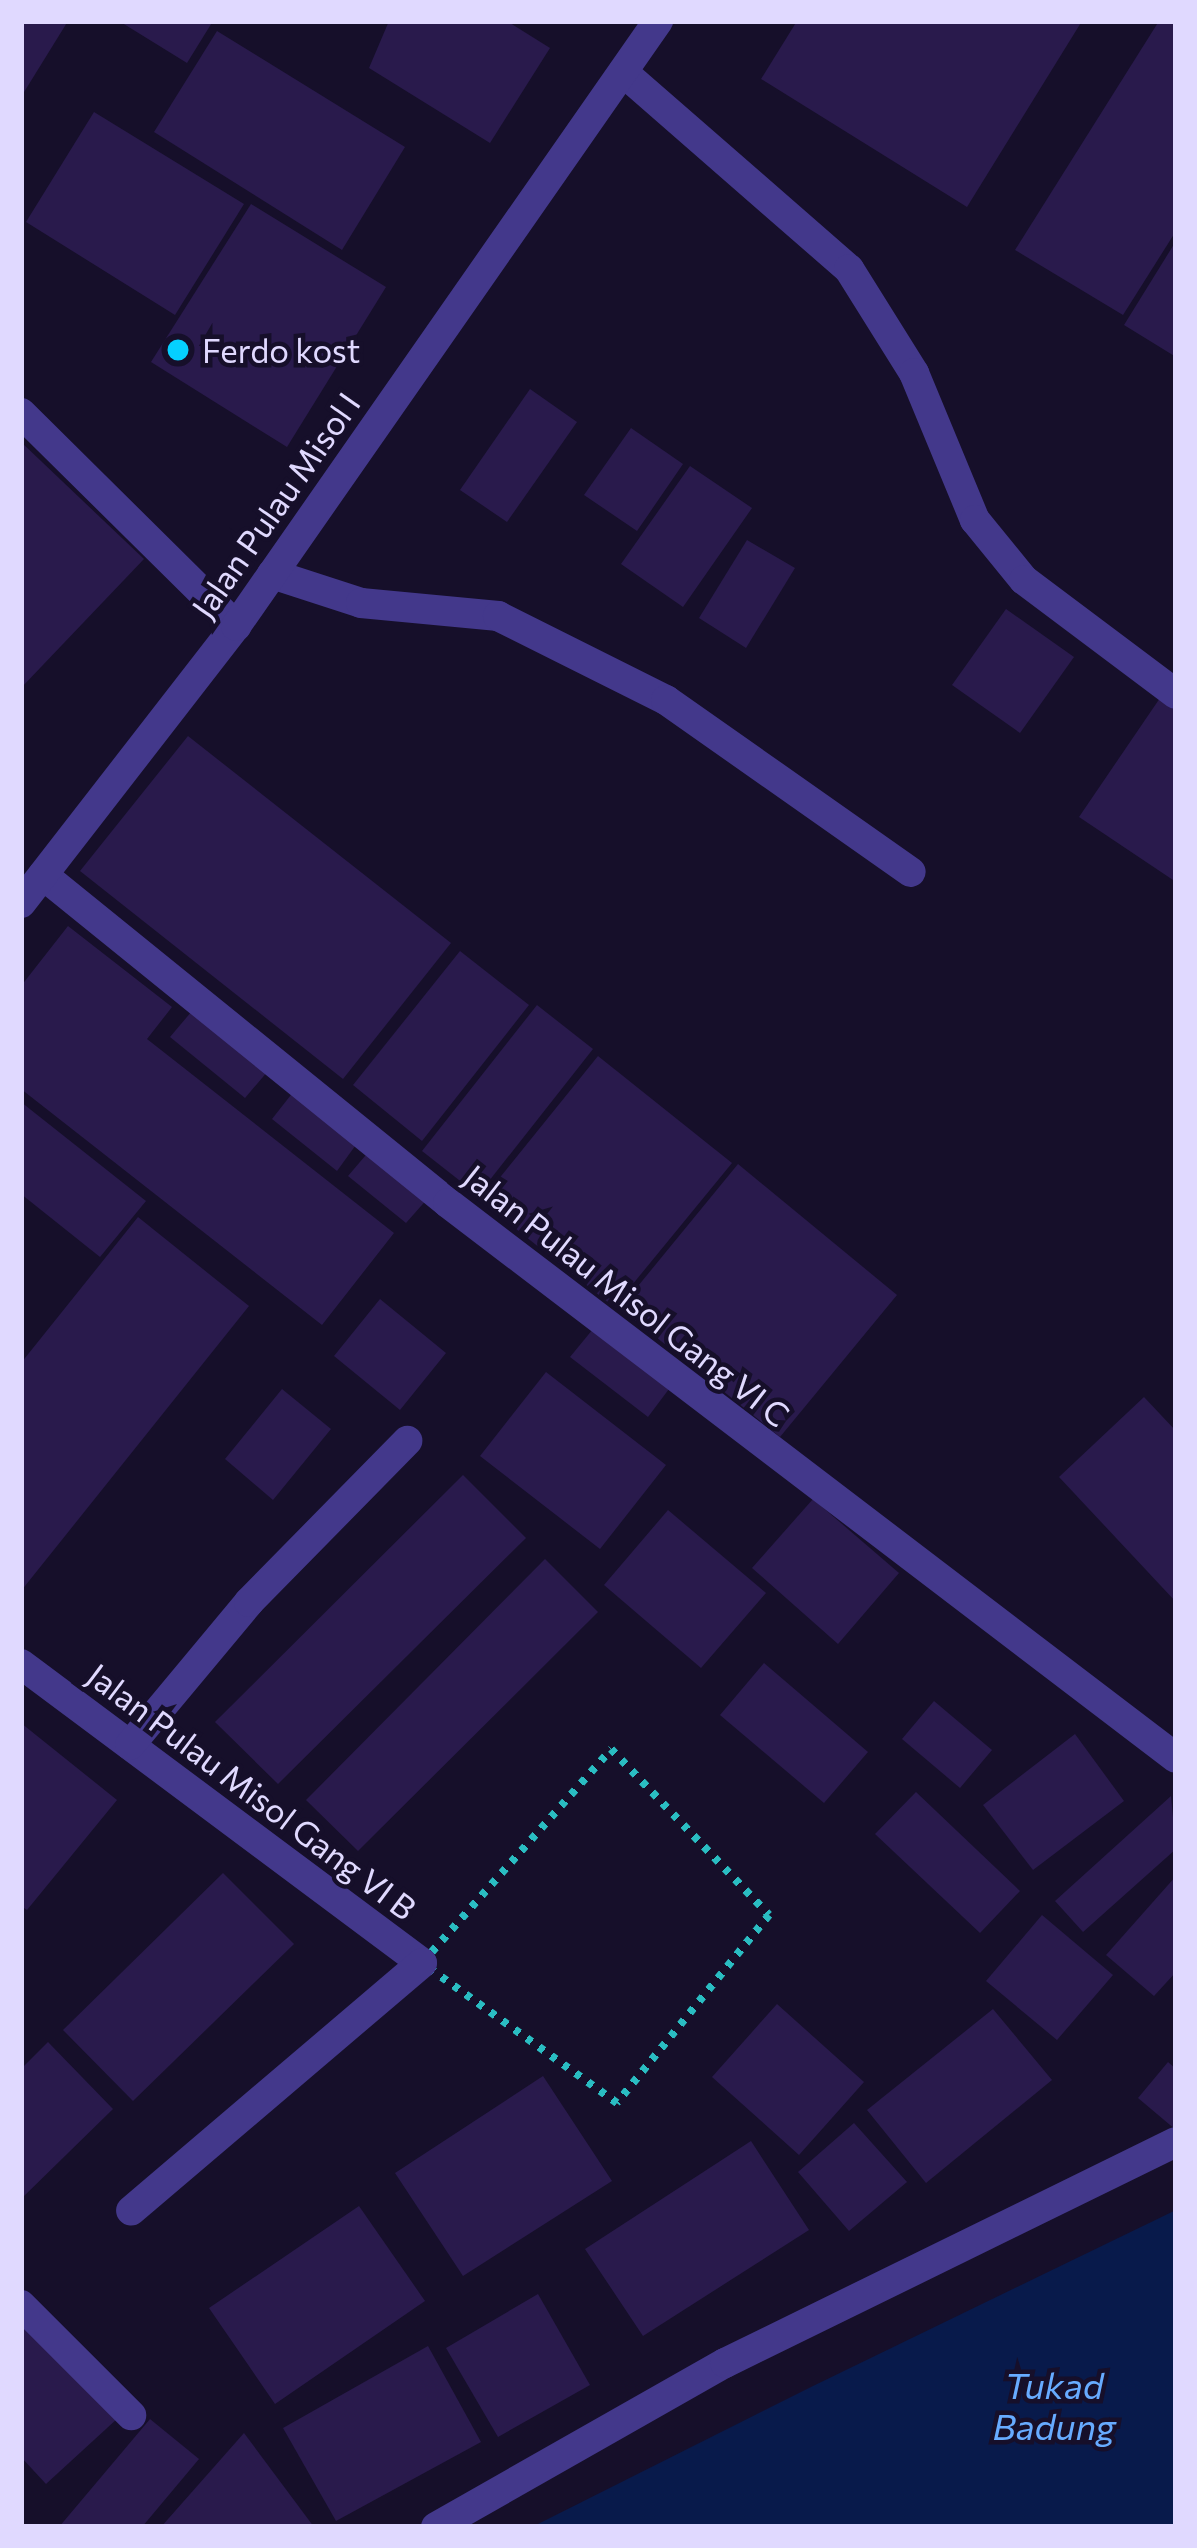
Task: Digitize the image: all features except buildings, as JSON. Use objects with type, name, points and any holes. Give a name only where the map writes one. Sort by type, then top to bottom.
[{"type":"street","name":"Jalan Pulau Misol I","points":[[21,902],[236,626],[658,21]]},
{"type":"street","points":[[622,72],[849,269],[914,373],[975,520],[1024,580],[1176,694]]},
{"type":"street","points":[[21,413],[236,626]]},
{"type":"street","points":[[272,574],[361,603],[498,616],[666,700],[911,872]]},
{"type":"street","name":"Jalan Pulau Misol Gang VI C","points":[[44,875],[466,1217],[1176,1758]]},
{"type":"street","points":[[130,1745],[407,1442]]},
{"type":"street","name":"Jalan Pulau Misol Gang VI B","points":[[21,1664],[422,1963],[131,2211]]},
{"type":"street","points":[[436,2527],[725,2363],[1176,2142]]},
{"type":"street","points":[[21,2305],[131,2415]]},
{"type":"path","points":[[611,1749],[769,1915],[617,2103],[422,1963],[611,1749]]},
{"type":"water","name":"Tukad Badung","points":[[1176,2210],[1176,2527],[532,2527],[813,2386]]},
{"type":"place","name":"Ferdo kost","points":[[178,350]]}]
